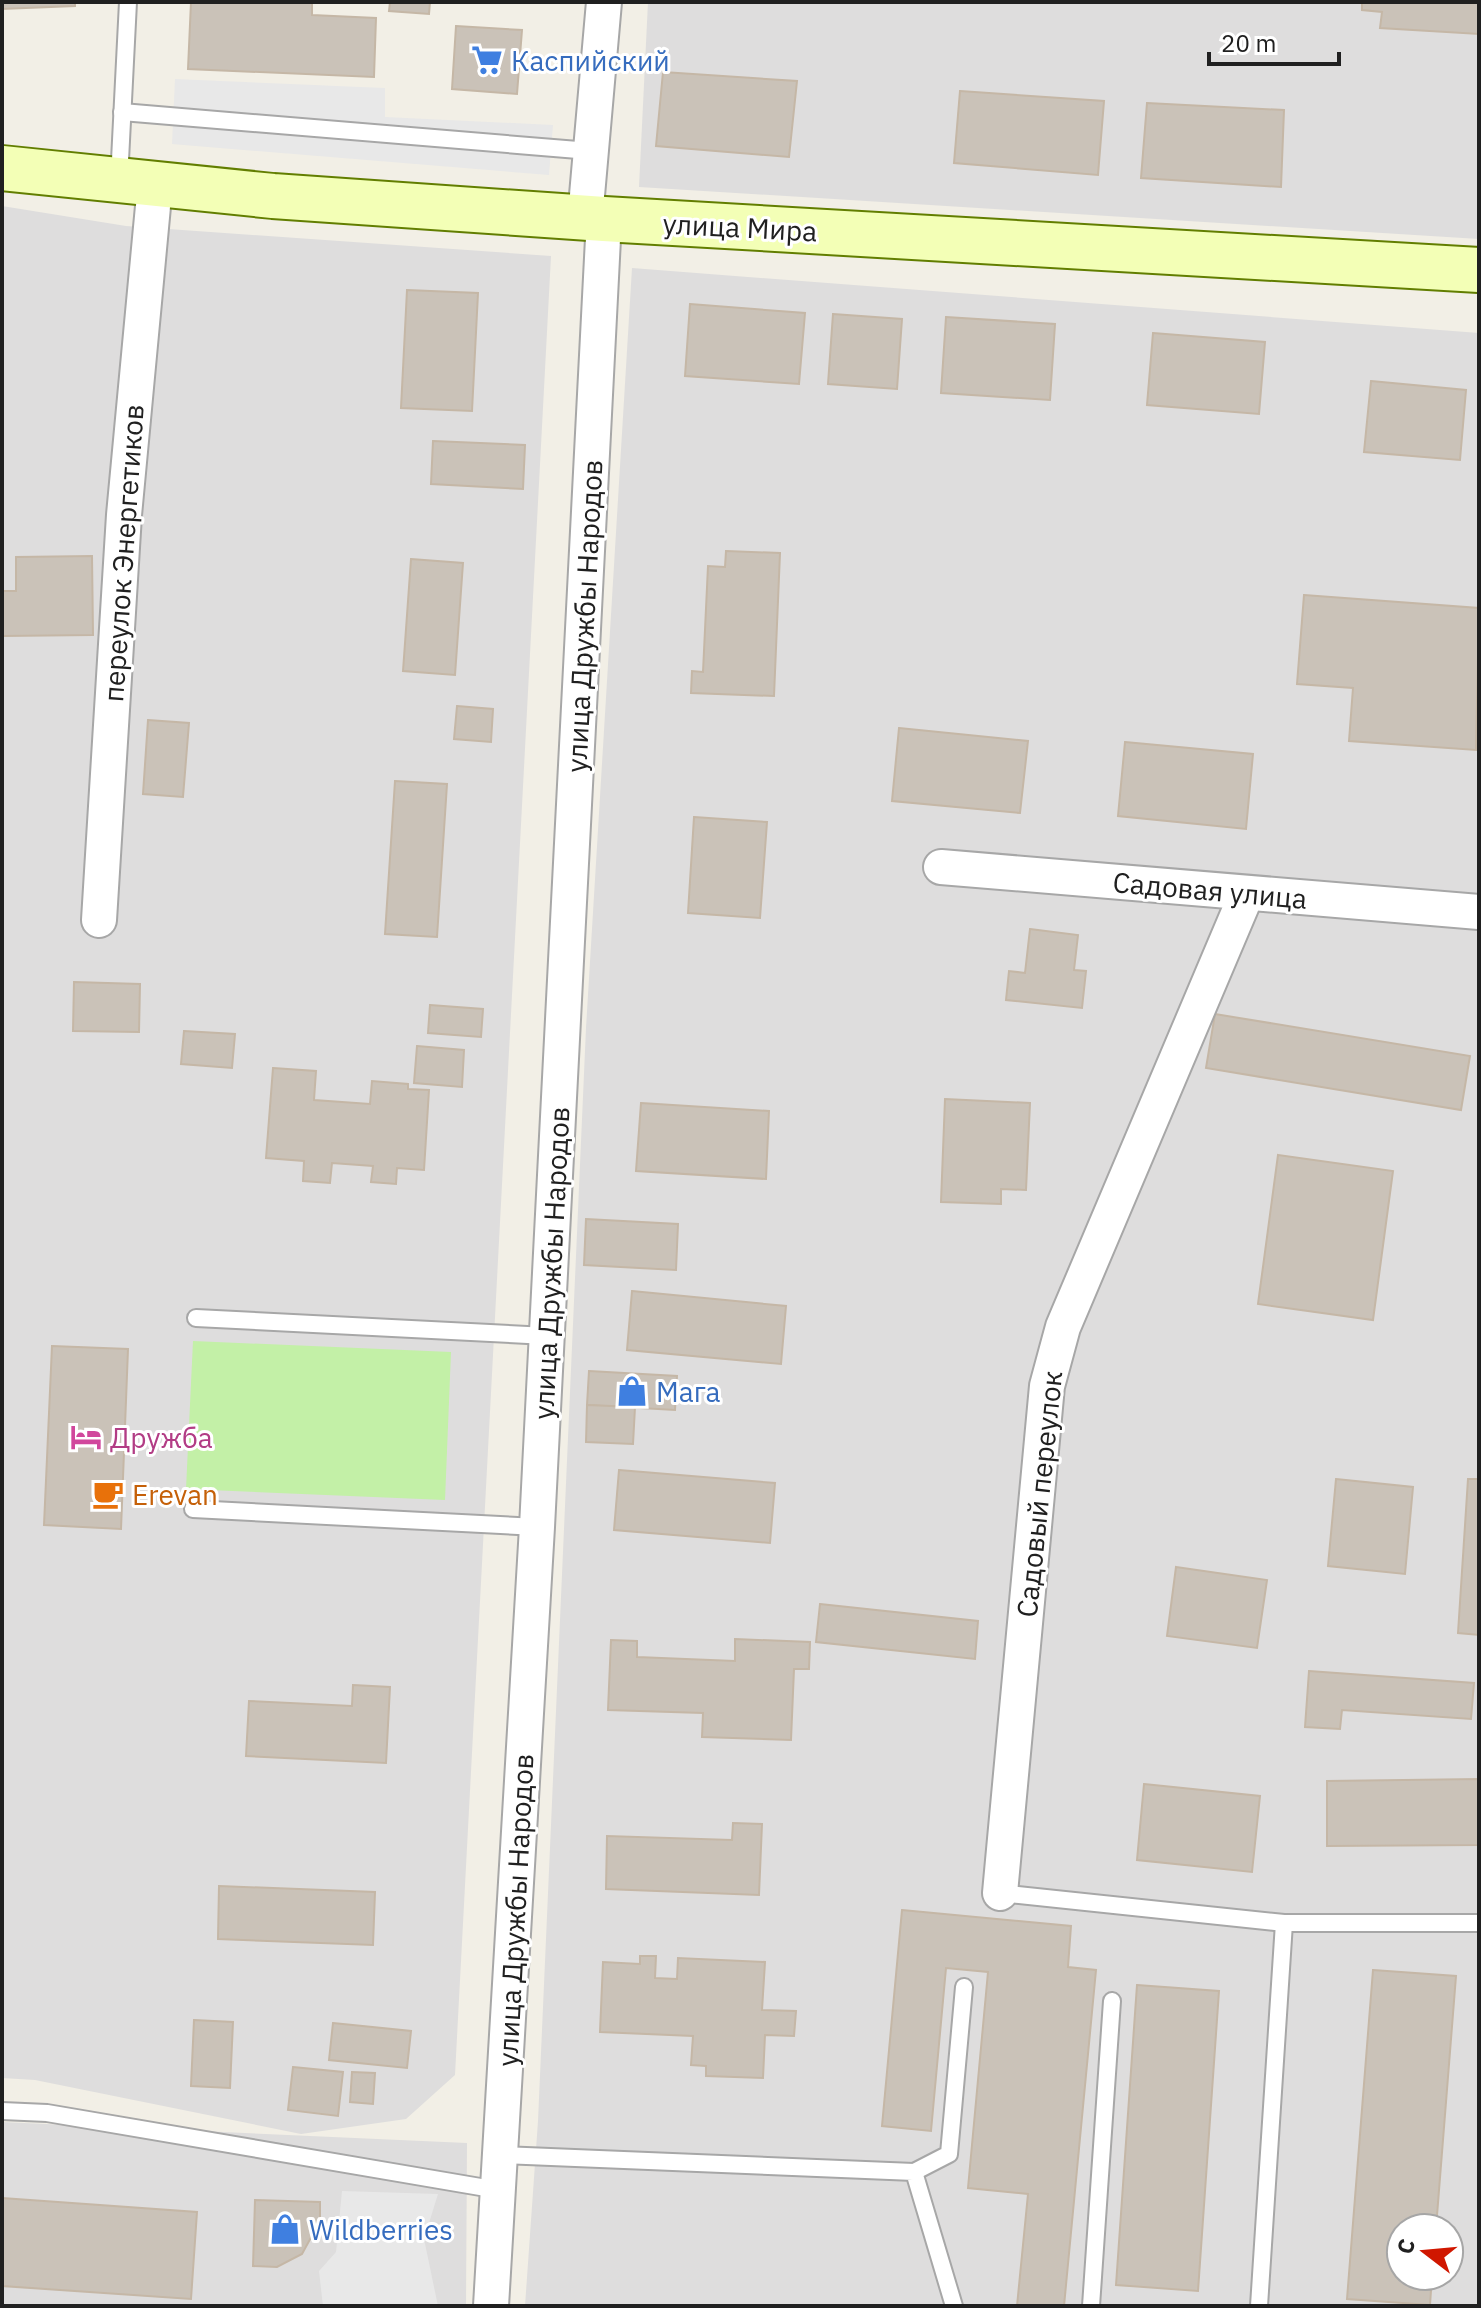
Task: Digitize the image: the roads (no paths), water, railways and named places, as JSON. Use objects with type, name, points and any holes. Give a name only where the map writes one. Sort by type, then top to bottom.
[{"type":"main road","name":"улица Мира","points":[[2,168],[137,184],[594,219],[1479,270]]},
{"type":"street","name":"улица Дружбы Народов","points":[[491,2306],[547,1336],[594,219],[590,151],[604,2]]},
{"type":"street","name":"переулок Энергетиков","points":[[99,920],[124,515],[137,184]]},
{"type":"street","name":"Садовая улица","points":[[941,867],[1479,912]]},
{"type":"street","name":"Садовый переулок","points":[[1000,1893],[1047,1386],[1063,1327],[1247,893]]},
{"type":"lane","points":[[128,2],[122,112],[137,184]]},
{"type":"lane","points":[[122,112],[590,151]]},
{"type":"lane","points":[[196,1318],[547,1336]]},
{"type":"lane","points":[[193,1509],[537,1527]]},
{"type":"lane","points":[[1000,1893],[1284,1923],[1479,1923]]},
{"type":"lane","points":[[1259,2306],[1284,1923]]},
{"type":"lane","points":[[500,2155],[914,2172],[949,2154],[964,1987]]},
{"type":"lane","points":[[1091,2306],[1112,2001]]},
{"type":"lane","points":[[2,2111],[47,2113],[498,2190]]},
{"type":"lane","points":[[914,2172],[954,2306]]},
{"type":"place","name":"Каспийский","points":[[487,60]]},
{"type":"place","name":"Мага","points":[[632,1391]]},
{"type":"place","name":"Дружба","points":[[86,1437]]},
{"type":"place","name":"Erevan","points":[[108,1494]]},
{"type":"place","name":"Wildberries","points":[[285,2229]]}]
